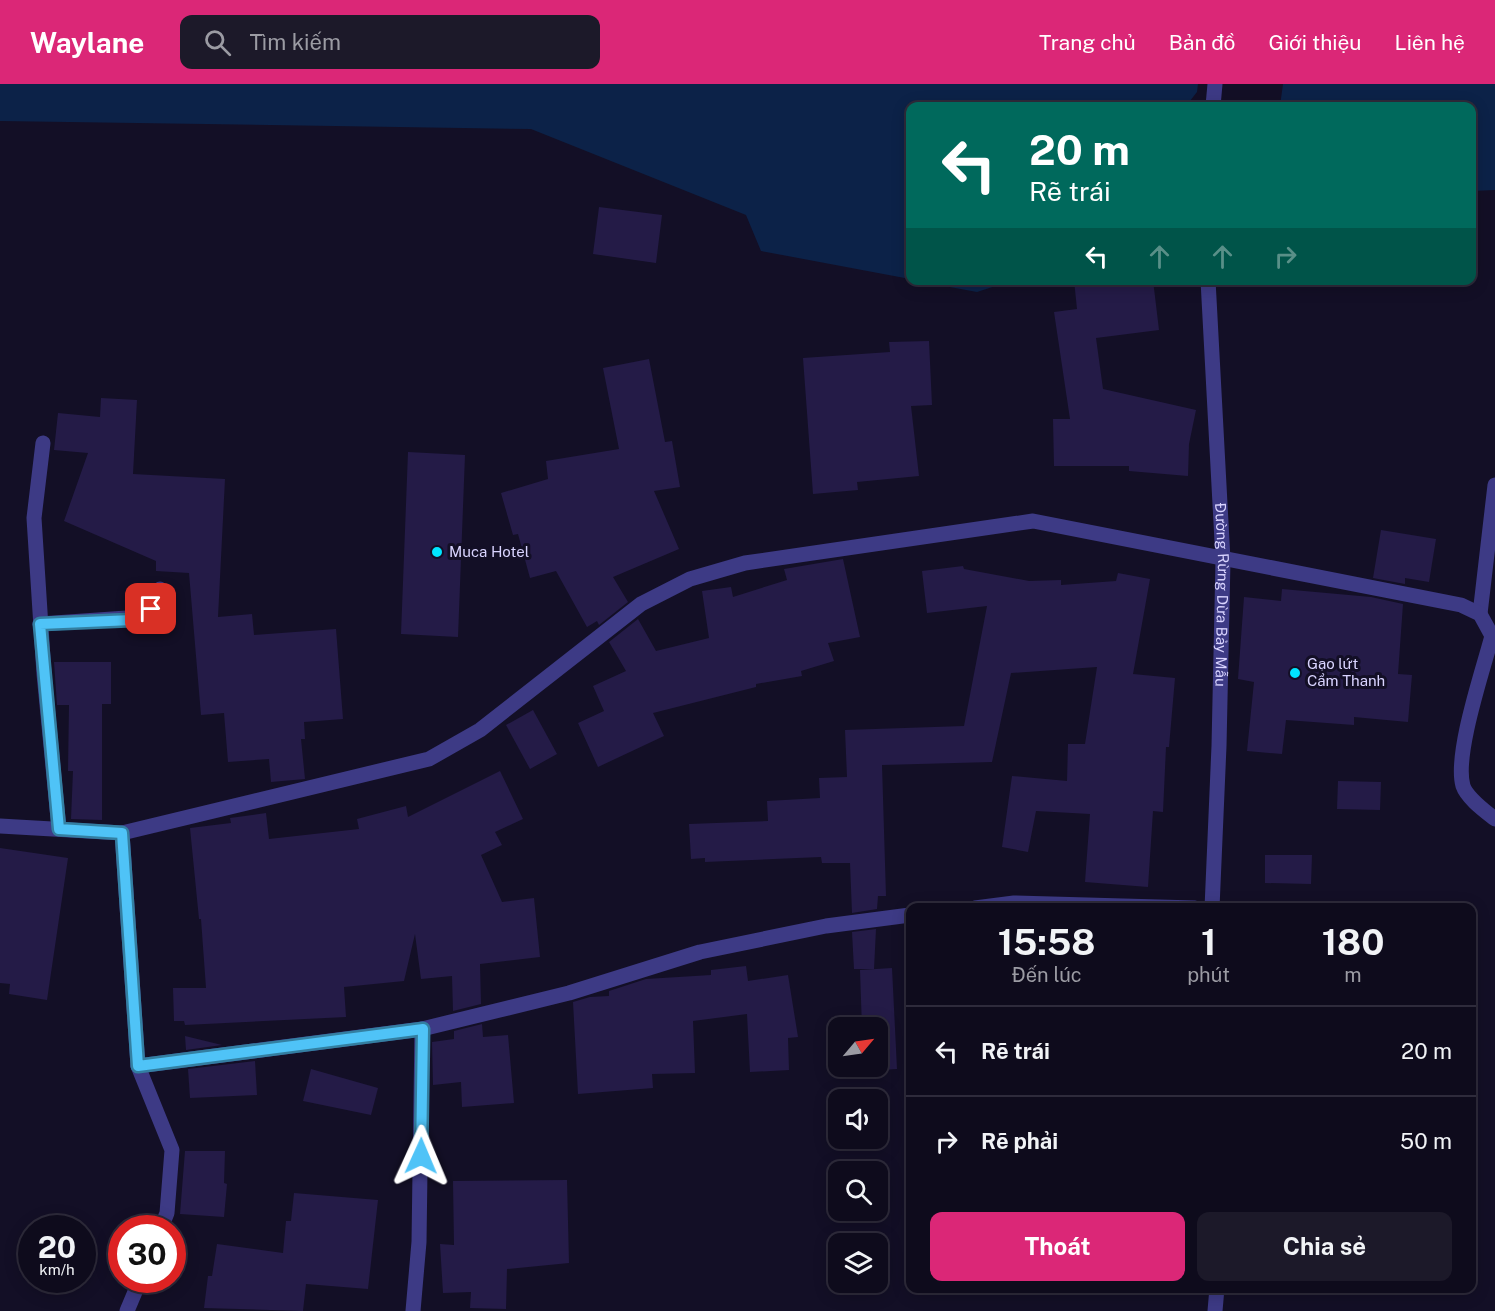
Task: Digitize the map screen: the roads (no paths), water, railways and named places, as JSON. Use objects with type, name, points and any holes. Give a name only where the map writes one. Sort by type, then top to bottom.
[{"type":"street","points":[[1213,102],[1215,84]]},
{"type":"street","name":"Đường Rừng Dừa Bảy Mẫu","points":[[1208,285],[1223,560],[1212,903]]},
{"type":"street","points":[[44,443],[34,518],[40,624],[59,829]]},
{"type":"street","points":[[1495,485],[1480,614],[1492,636],[1463,752],[1463,786],[1481,808],[1495,819]]},
{"type":"street","points":[[0,826],[122,833],[429,759],[480,730],[641,604],[690,579],[746,563],[1033,521],[1461,605],[1480,614]]},
{"type":"street","points":[[40,624],[141,617],[151,609],[160,590]]},
{"type":"street","points":[[122,833],[138,1066],[172,1150],[166,1215]]},
{"type":"street","points":[[138,1066],[423,1029],[569,993],[700,952],[825,926],[906,916]]},
{"type":"street","points":[[413,1311],[419,1242],[423,1029]]},
{"type":"street","points":[[127,1311],[135,1293]]},
{"type":"street","points":[[1215,1311],[1217,1293]]},
{"type":"water","points":[[0,84],[1198,84],[1197,92],[1189,102],[906,102],[906,278],[761,251],[746,215],[531,129],[0,121]]},
{"type":"water","points":[[1283,84],[1495,84],[1495,190],[1476,191],[1476,102],[1281,102]]},
{"type":"water","points":[[939,285],[999,285],[977,292]]},
{"type":"place","name":"Muca Hotel","points":[[437,552]]},
{"type":"place","name":"Gạo lứt Cẩm Thanh","points":[[1295,673]]}]
